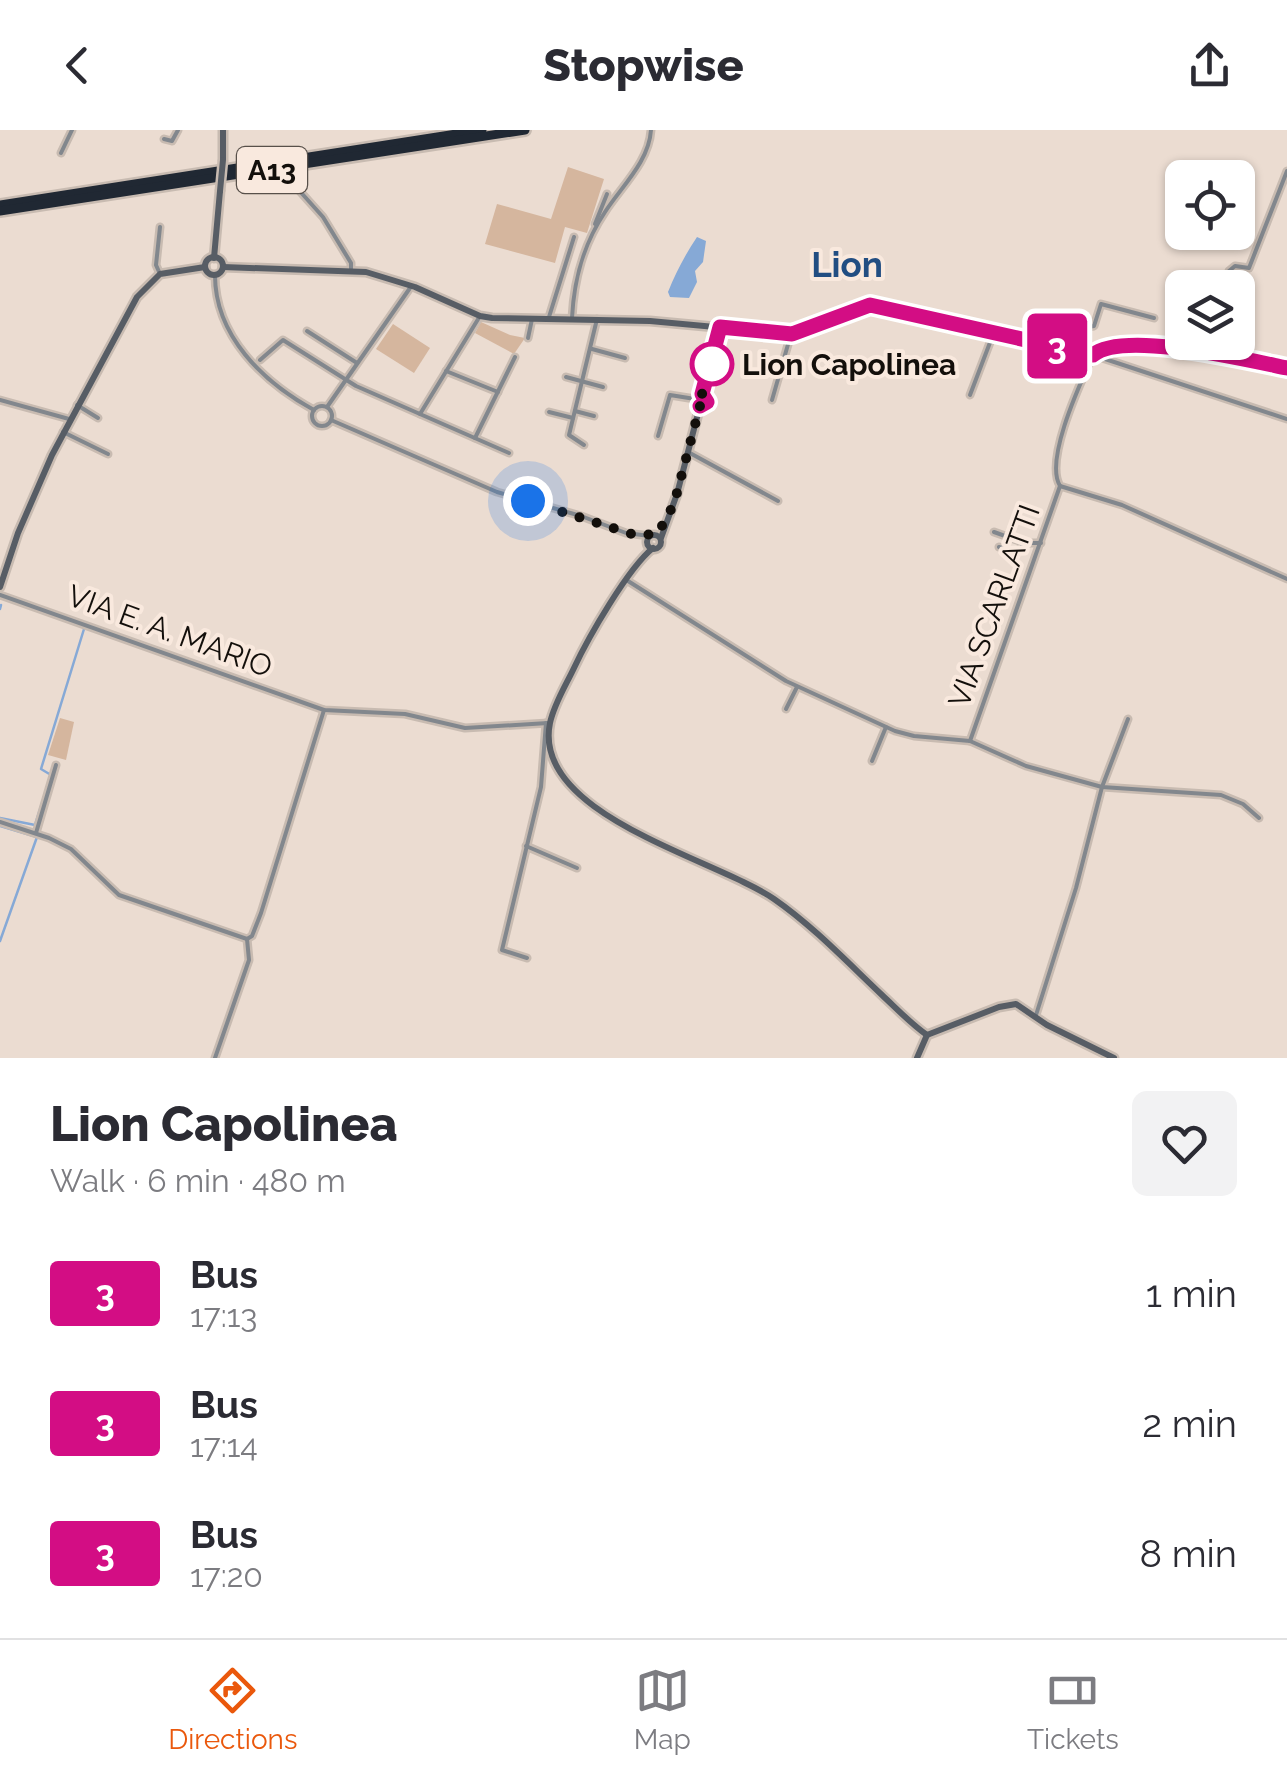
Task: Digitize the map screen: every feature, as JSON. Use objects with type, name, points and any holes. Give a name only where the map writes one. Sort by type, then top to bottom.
[{"type":"highway","name":"A13","points":[[0,208],[18,202],[482,130]]},
{"type":"highway","name":"A13","points":[[0,208],[525,130]]},
{"type":"street","points":[[61,153],[72,130]]},
{"type":"street","points":[[164,140],[172,142],[178,130]]},
{"type":"street","points":[[214,258],[224,160],[223,130]]},
{"type":"street","points":[[592,233],[644,156],[652,130]]},
{"type":"street","points":[[1229,270],[1235,266],[1248,268],[1287,172]]},
{"type":"street","points":[[288,178],[323,217],[351,263],[351,270]]},
{"type":"street","points":[[572,318],[573,288],[607,194]]},
{"type":"street","points":[[160,227],[156,252],[160,274]]},
{"type":"street","points":[[549,317],[574,238]]},
{"type":"street","points":[[214,258],[223,266],[351,270],[480,316],[597,319],[792,334],[870,305],[1075,350],[1287,419]]},
{"type":"street","points":[[205,267],[214,258]]},
{"type":"street","points":[[223,266],[215,275],[218,306],[238,346],[274,383],[314,410]]},
{"type":"street","points":[[0,591],[18,533],[69,419],[137,297],[160,274],[205,267]]},
{"type":"street","points":[[205,267],[215,275]]},
{"type":"street","points":[[328,407],[407,287]]},
{"type":"street","points":[[1075,350],[1081,328],[1094,326],[1101,304],[1154,318]]},
{"type":"street","points":[[420,414],[480,316]]},
{"type":"street","points":[[528,338],[532,316]]},
{"type":"street","points":[[584,445],[569,435],[597,319]]},
{"type":"street","points":[[528,958],[502,950],[541,787],[548,723],[588,640],[662,529],[674,504],[720,327]]},
{"type":"street","points":[[307,331],[357,363]]},
{"type":"street","points":[[970,395],[994,332]]},
{"type":"street","points":[[772,400],[792,334]]},
{"type":"street","points":[[260,360],[282,339],[346,380],[509,453]]},
{"type":"street","points":[[1093,355],[1102,348],[1132,345],[1165,348]]},
{"type":"street","points":[[592,349],[625,358]]},
{"type":"street","name":"VIA SCARLATTI","points":[[970,741],[1060,486],[1055,472],[1058,447],[1093,355]]},
{"type":"street","points":[[475,438],[515,356]]},
{"type":"street","points":[[1242,360],[1287,368]]},
{"type":"street","points":[[446,371],[499,392]]},
{"type":"street","points":[[566,377],[603,386]]},
{"type":"street","points":[[658,436],[670,395],[699,400]]},
{"type":"street","points":[[0,400],[69,419]]},
{"type":"street","points":[[77,405],[98,418]]},
{"type":"street","points":[[328,407],[318,406],[313,420],[317,425],[327,425],[332,420]]},
{"type":"street","points":[[328,407],[332,420],[497,492],[652,541]]},
{"type":"street","points":[[575,411],[594,416]]},
{"type":"street","points":[[549,412],[573,418]]},
{"type":"street","points":[[63,432],[108,454]]},
{"type":"street","points":[[688,452],[778,501]]},
{"type":"street","points":[[1060,486],[1122,506],[1287,579]]},
{"type":"street","points":[[994,532],[1024,544],[1040,543]]},
{"type":"street","points":[[998,547],[1016,553],[1024,544]]},
{"type":"street","points":[[628,581],[798,687],[886,727],[914,736],[970,741],[1026,766],[1102,787],[1221,796],[1243,804],[1259,818]]},
{"type":"street","name":"VIA E. A. MARIO","points":[[0,591],[324,710],[405,714],[464,728],[548,723]]},
{"type":"street","points":[[786,709],[798,687]]},
{"type":"street","points":[[247,939],[252,936],[260,914],[324,710]]},
{"type":"street","points":[[1036,1015],[1076,888],[1102,787],[1128,718]]},
{"type":"street","points":[[872,761],[886,727]]},
{"type":"street","points":[[546,739],[557,771],[576,792],[639,835],[733,874],[776,900],[927,1035]]},
{"type":"street","points":[[36,833],[56,766]]},
{"type":"street","points":[[0,822],[36,833],[78,854],[119,895],[247,939]]},
{"type":"street","points":[[526,846],[577,868]]},
{"type":"street","points":[[214,1058],[249,960],[247,939]]},
{"type":"street","points":[[917,1058],[927,1035],[1010,1004],[1021,1005],[1047,1026],[1114,1058]]},
{"type":"shaded area","points":[[568,167],[604,179],[587,233],[565,227],[555,263],[485,244],[497,204],[551,219]]},
{"type":"shaded area","points":[[481,322],[525,338],[514,354],[475,333]]},
{"type":"shaded area","points":[[393,324],[430,348],[414,373],[376,349]]},
{"type":"shaded area","points":[[60,718],[74,722],[66,760],[48,755]]},
{"type":"water","points":[[697,237],[706,241],[703,262],[695,271],[697,282],[689,298],[670,297],[674,278]]},
{"type":"waterway","points":[[0,609],[1,605]]},
{"type":"waterway","points":[[0,818],[35,825],[51,775],[41,769],[84,629]]},
{"type":"waterway","points":[[0,826],[37,837],[0,941]]},
{"type":"bus line","name":"3","points":[[700,406],[707,402],[702,394],[720,327],[792,334],[870,305],[1093,355],[1102,348],[1132,345],[1287,368]]},
{"type":"place","name":"Lion Capolinea","points":[[712,364]]},
{"type":"district","name":"Lion","points":[[847,264]]},
{"type":"route","points":[[528,501],[638,536],[658,533],[671,512],[700,406],[707,402],[702,394],[712,364]]}]
